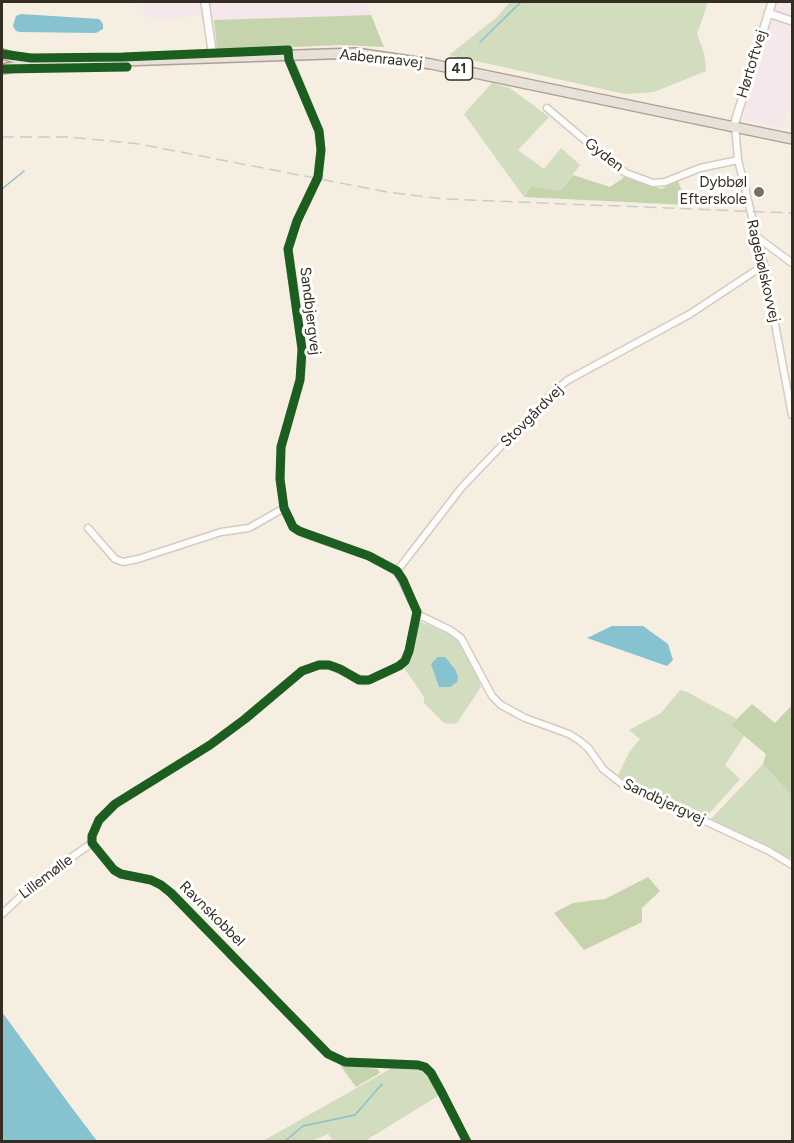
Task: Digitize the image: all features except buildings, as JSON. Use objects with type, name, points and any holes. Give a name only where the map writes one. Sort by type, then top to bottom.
[{"type":"main road","name":"Aabenraavej","points":[[2,68],[34,64],[356,53],[401,58],[735,125],[792,139]]},
{"type":"main road","name":"Aabenraavej","points":[[2,54],[34,64]]},
{"type":"main road","name":"41","points":[[2,54],[2,68]]},
{"type":"street","points":[[205,2],[213,58]]},
{"type":"street","name":"Hørtoftvej","points":[[735,125],[772,2]]},
{"type":"street","points":[[768,14],[792,21]]},
{"type":"street","name":"Sandbjergvej","points":[[288,55],[319,131],[321,150],[318,177],[291,234],[288,249],[302,349],[300,380],[281,447],[280,479],[284,508],[293,527],[298,531],[369,556],[397,571]]},
{"type":"street","name":"Gyden","points":[[547,108],[626,173],[653,183],[665,182],[700,168],[738,160]]},
{"type":"street","name":"Ragebølskovvej","points":[[735,125],[738,160],[764,265],[792,415]]},
{"type":"street","points":[[757,237],[792,263]]},
{"type":"street","name":"Stovgårdvej","points":[[397,571],[462,487],[552,393],[568,380],[690,314],[764,265]]},
{"type":"street","points":[[88,528],[115,560],[123,562],[221,532],[249,528],[284,508]]},
{"type":"street","points":[[92,843],[92,836],[99,820],[115,804],[210,745],[302,671],[319,665],[329,665],[364,681],[399,666],[405,661],[417,612],[397,571]]},
{"type":"street","name":"Sandbjergvej","points":[[417,612],[461,638],[492,696],[501,705],[525,718],[569,734],[580,741],[589,749],[603,769],[622,784],[791,862]]},
{"type":"street","name":"Lillemølle","points":[[2,914],[35,883],[92,843]]},
{"type":"street","name":"Ravnskobbel","points":[[92,843],[114,870],[121,874],[151,880],[171,893],[328,1054],[345,1062],[425,1067],[431,1073],[467,1142]]},
{"type":"shaded area","points":[[85,2],[366,2],[371,15],[214,20],[200,15],[159,20],[147,16],[136,4]]},
{"type":"shaded area","points":[[777,2],[792,2],[792,109],[787,108],[782,128],[745,120],[745,106]]},
{"type":"green space","points":[[510,2],[708,2],[697,34],[704,53],[706,71],[654,92],[625,94],[449,55],[497,17]]},
{"type":"green space","points":[[371,15],[384,47],[342,45],[217,50],[214,20]]},
{"type":"green space","points":[[492,83],[510,88],[549,117],[518,150],[544,169],[561,148],[580,165],[560,191],[531,186],[524,197],[464,114]]},
{"type":"green space","points":[[573,175],[610,187],[626,176],[661,189],[678,181],[687,205],[524,197],[531,186],[560,191]]},
{"type":"green space","points":[[418,621],[453,635],[463,645],[472,661],[481,687],[457,723],[444,723],[424,703],[424,697],[404,668],[409,661]]},
{"type":"green space","points":[[680,690],[737,719],[731,725],[744,736],[725,765],[740,779],[706,817],[627,782],[618,775],[630,751],[640,739],[629,730],[661,713]]},
{"type":"green space","points":[[752,704],[775,723],[792,705],[792,796],[763,764],[766,754],[731,725]]},
{"type":"green space","points":[[763,764],[792,796],[792,855],[789,859],[711,819]]},
{"type":"green space","points":[[648,877],[660,891],[642,908],[642,922],[584,950],[554,913],[573,903],[605,899]]},
{"type":"green space","points":[[340,1065],[378,1069],[380,1073],[356,1087]]},
{"type":"green space","points":[[392,1068],[422,1070],[433,1079],[441,1094],[365,1141],[333,1141],[328,1134],[312,1141],[261,1142]]},
{"type":"water","points":[[21,14],[99,19],[103,24],[103,29],[96,33],[20,32],[16,31],[13,26],[16,16]]},
{"type":"water","points":[[612,626],[643,626],[668,644],[673,660],[667,666],[587,638]]},
{"type":"water","points":[[438,657],[445,657],[455,669],[457,682],[450,687],[439,687],[431,664]]},
{"type":"water","points":[[2,1012],[69,1104],[97,1141],[2,1141]]},
{"type":"waterway","points":[[480,42],[521,2]]},
{"type":"waterway","points":[[2,189],[24,171]]},
{"type":"waterway","points":[[284,1142],[303,1126],[355,1115],[382,1084]]},
{"type":"railway","points":[[2,137],[69,137],[139,144],[387,192],[444,199],[792,213]]},
{"type":"cycle path","points":[[2,54],[31,58],[123,57],[288,50],[289,60],[319,131],[321,150],[318,177],[297,221],[288,249],[302,349],[300,380],[281,447],[280,479],[284,508],[293,527],[299,531],[369,556],[397,571],[417,612],[409,651],[405,661],[399,666],[369,680],[359,680],[329,665],[319,665],[302,671],[210,745],[115,804],[99,820],[92,836],[92,843],[114,870],[121,874],[151,880],[171,893],[328,1054],[345,1062],[425,1067],[431,1073],[467,1142]]},
{"type":"cycle path","points":[[2,69],[127,67]]},
{"type":"place","name":"Dybbøl Efterskole","points":[[759,192]]}]
